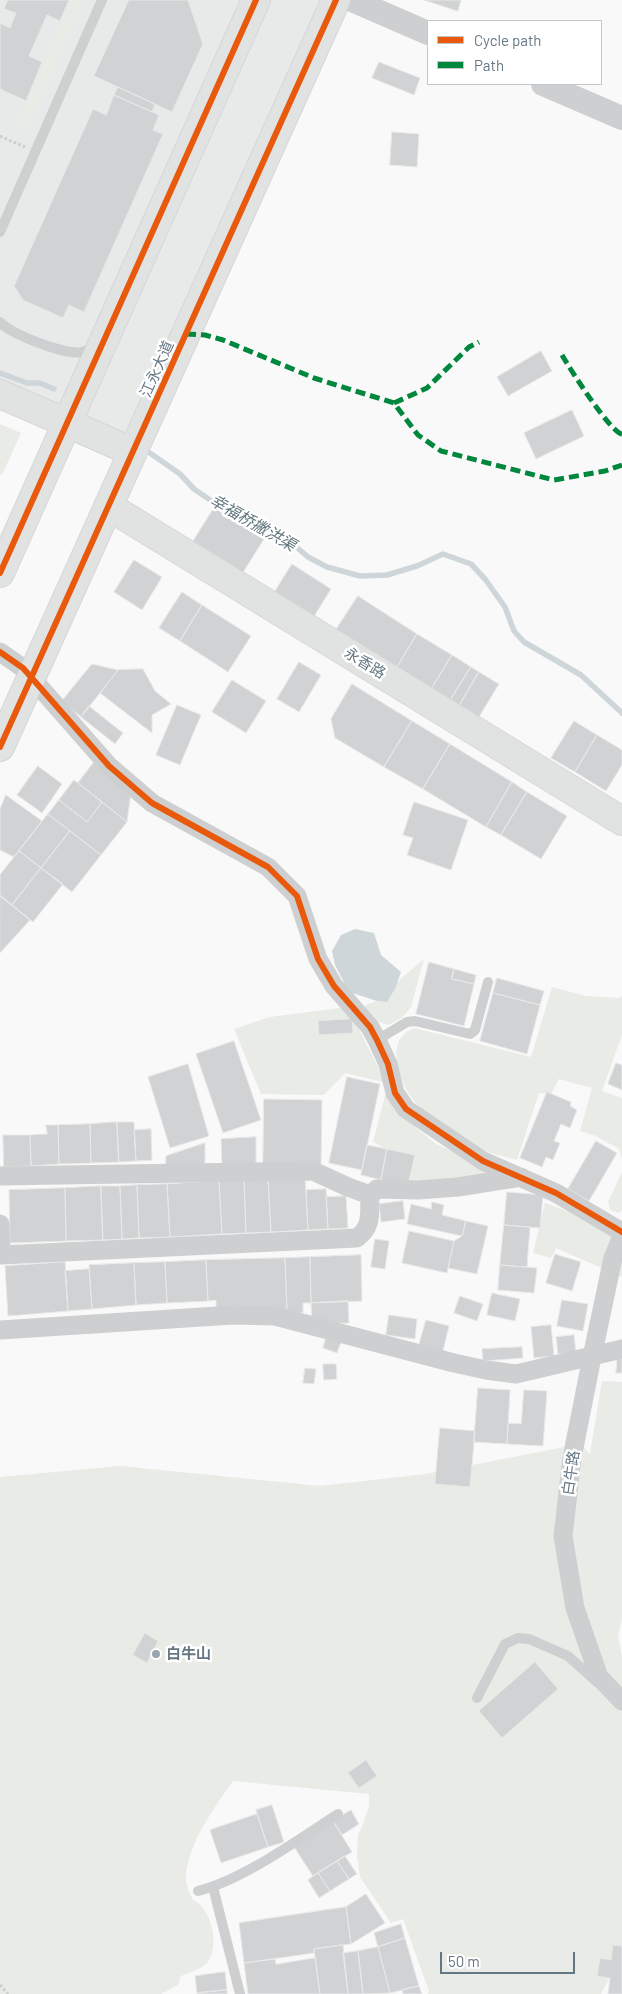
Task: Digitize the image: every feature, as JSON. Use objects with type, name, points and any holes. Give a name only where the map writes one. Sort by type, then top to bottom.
[{"type":"main road","points":[[0,573],[256,0]]},
{"type":"main road","name":"江永大道","points":[[0,747],[336,0]]},
{"type":"main road","points":[[0,394],[133,452]]},
{"type":"main road","name":"永香路","points":[[108,506],[622,821]]},
{"type":"street","points":[[352,0],[427,33]]},
{"type":"street","points":[[545,85],[622,118]]},
{"type":"street","points":[[0,652],[23,668],[109,766],[152,803],[268,867],[296,896],[318,959],[334,986],[370,1028],[388,1064],[396,1093],[406,1109],[483,1161],[556,1193],[622,1232]]},
{"type":"street","points":[[0,1176],[313,1171],[370,1195]]},
{"type":"street","points":[[0,1224],[2,1255],[357,1238],[365,1232],[369,1225],[370,1195],[377,1189],[418,1190],[458,1187],[522,1177]]},
{"type":"street","name":"白牛路","points":[[618,1696],[599,1677],[575,1608],[563,1536],[572,1458],[613,1258],[622,1236]]},
{"type":"street","points":[[0,1330],[233,1315],[275,1316],[486,1370],[516,1374],[622,1349]]},
{"type":"lane","points":[[0,232],[102,0]]},
{"type":"lane","points":[[0,322],[11,330],[50,348],[68,352],[82,352],[94,347],[111,324]]},
{"type":"lane","points":[[377,1040],[407,1022],[415,1021],[470,1034],[475,1030],[488,982]]},
{"type":"lane","points":[[477,1698],[505,1644],[518,1638],[529,1639],[568,1656],[598,1682],[618,1696]]},
{"type":"lane","points":[[198,1891],[214,1887],[264,1860],[338,1814]]},
{"type":"lane","points":[[214,1887],[240,1994]]},
{"type":"path","points":[[0,136],[36,151]]},
{"type":"path","points":[[0,1985],[8,1994]]},
{"type":"shaded area","points":[[0,0],[336,0],[133,452],[0,394]]},
{"type":"shaded area","points":[[70,0],[84,0],[28,129],[17,124]]},
{"type":"shaded area","points":[[0,424],[21,433],[2,475],[0,475]]},
{"type":"shaded area","points":[[355,929],[374,933],[381,955],[401,972],[395,989],[387,1002],[377,1001],[349,992],[335,965],[332,951],[341,935]]},
{"type":"shaded area","points":[[424,959],[411,1007],[402,1018],[388,1025],[373,1018],[368,1013],[365,1005],[377,1001],[387,1002],[395,989],[396,983]]},
{"type":"shaded area","points":[[552,987],[586,996],[619,998],[622,996],[622,1035],[602,1091],[622,1098],[622,1159],[619,1149],[596,1136],[580,1131],[592,1088],[559,1079],[551,1094],[539,1093],[517,1160],[477,1148],[450,1133],[426,1114],[415,1102],[400,1076],[397,1062],[399,1041],[414,1028],[531,1057]]},
{"type":"shaded area","points":[[348,1007],[394,1099],[408,1121],[436,1144],[502,1174],[408,1185],[415,1155],[387,1149],[373,1142],[387,1088],[382,1082],[345,1073],[324,1095],[261,1094],[234,1029],[270,1017]]},
{"type":"shaded area","points":[[622,1172],[622,1210],[619,1213],[610,1210],[608,1202]]},
{"type":"shaded area","points":[[545,1203],[568,1211],[622,1242],[622,1277],[556,1248],[551,1258],[533,1253]]},
{"type":"shaded area","points":[[602,1381],[622,1382],[622,1618],[618,1637],[622,1656],[622,1955],[601,1994],[428,1994],[429,1991],[403,1919],[391,1923],[360,1877],[357,1856],[358,1835],[369,1806],[369,1794],[233,1781],[211,1813],[197,1838],[188,1862],[186,1874],[187,1884],[193,1900],[200,1904],[205,1911],[212,1929],[213,1949],[211,1957],[206,1964],[197,1970],[181,1976],[178,1985],[161,1994],[0,1994],[0,1477],[120,1466],[320,1486],[426,1474],[580,1444],[590,1454]]},
{"type":"building","points":[[8,0],[69,0],[60,21],[47,15],[29,56],[42,62],[26,101],[0,89],[0,23],[10,28],[16,13],[4,9]]},
{"type":"building","points":[[129,0],[188,0],[203,44],[172,112],[94,76]]},
{"type":"building","points":[[424,0],[461,0],[458,11]]},
{"type":"building","points":[[379,62],[420,78],[414,95],[372,78]]},
{"type":"building","points":[[118,87],[155,104],[152,112],[114,95]]},
{"type":"building","points":[[114,95],[159,115],[153,130],[163,134],[84,312],[69,305],[63,318],[23,300],[14,286],[93,109],[106,115]]},
{"type":"building","points":[[392,132],[419,134],[417,167],[390,165]]},
{"type":"building","points":[[541,351],[552,371],[508,396],[497,377]]},
{"type":"building","points":[[572,410],[584,436],[536,459],[524,433]]},
{"type":"building","points":[[214,508],[264,539],[242,574],[192,543]]},
{"type":"building","points":[[134,560],[162,577],[142,610],[114,592]]},
{"type":"building","points":[[292,564],[331,589],[313,618],[274,593]]},
{"type":"building","points":[[182,592],[202,605],[180,641],[159,628]]},
{"type":"building","points":[[358,596],[417,634],[396,669],[335,631]]},
{"type":"building","points":[[202,605],[251,636],[228,672],[180,641]]},
{"type":"building","points":[[417,634],[452,655],[430,691],[396,669]]},
{"type":"building","points":[[452,655],[471,667],[449,702],[430,691]]},
{"type":"building","points":[[299,662],[321,675],[299,712],[277,699]]},
{"type":"building","points":[[92,664],[118,670],[81,717],[62,701]]},
{"type":"building","points":[[471,667],[479,672],[458,708],[449,702]]},
{"type":"building","points":[[143,669],[155,691],[171,704],[152,715],[152,733],[100,693],[118,670]]},
{"type":"building","points":[[479,672],[499,684],[477,720],[458,708]]},
{"type":"building","points":[[232,680],[266,701],[246,733],[212,712]]},
{"type":"building","points":[[352,684],[412,721],[384,767],[335,738],[331,719]]},
{"type":"building","points":[[177,705],[201,715],[180,765],[156,755]]},
{"type":"building","points":[[89,706],[123,733],[115,744],[81,717]]},
{"type":"building","points":[[412,721],[450,744],[423,789],[384,767]]},
{"type":"building","points":[[574,721],[597,735],[575,772],[551,758]]},
{"type":"building","points":[[597,735],[622,750],[622,765],[606,791],[575,772]]},
{"type":"building","points":[[450,744],[512,782],[486,827],[423,789]]},
{"type":"building","points":[[94,762],[131,792],[127,822],[78,783]]},
{"type":"building","points":[[38,766],[62,784],[42,813],[17,795]]},
{"type":"building","points":[[74,780],[102,802],[87,822],[59,800]]},
{"type":"building","points":[[512,782],[527,792],[501,835],[486,827]]},
{"type":"building","points":[[527,792],[567,816],[541,859],[501,835]]},
{"type":"building","points":[[6,795],[42,821],[14,857],[0,850],[0,809]]},
{"type":"building","points":[[59,800],[87,822],[102,802],[127,822],[101,855],[48,814]]},
{"type":"building","points":[[414,802],[468,820],[451,870],[407,855],[413,838],[403,835]]},
{"type":"building","points":[[48,814],[70,831],[41,868],[19,851]]},
{"type":"building","points":[[70,831],[101,855],[72,892],[41,868]]},
{"type":"building","points":[[19,851],[41,868],[12,905],[0,895],[0,875]]},
{"type":"building","points":[[41,868],[63,884],[33,922],[12,905]]},
{"type":"building","points":[[0,896],[30,920],[0,953]]},
{"type":"building","points":[[429,962],[454,969],[452,979],[474,984],[464,1026],[416,1014]]},
{"type":"building","points":[[454,969],[476,975],[474,984],[452,979]]},
{"type":"building","points":[[497,978],[544,991],[540,1005],[493,993]]},
{"type":"building","points":[[493,993],[540,1005],[527,1054],[480,1041]]},
{"type":"building","points":[[352,1019],[353,1033],[319,1035],[318,1021]]},
{"type":"building","points":[[234,1041],[261,1120],[223,1133],[196,1054]]},
{"type":"building","points":[[616,1063],[622,1065],[622,1090],[608,1084]]},
{"type":"building","points":[[188,1064],[209,1136],[170,1148],[148,1077]]},
{"type":"building","points":[[347,1077],[380,1084],[362,1170],[329,1163]]},
{"type":"building","points":[[547,1092],[571,1102],[570,1106],[577,1110],[570,1128],[561,1124],[554,1141],[560,1143],[553,1160],[546,1157],[542,1167],[520,1158]]},
{"type":"building","points":[[264,1099],[322,1100],[321,1165],[263,1165]]},
{"type":"building","points":[[117,1122],[119,1162],[91,1163],[90,1124]]},
{"type":"building","points":[[117,1122],[134,1122],[136,1161],[119,1162]]},
{"type":"building","points":[[90,1124],[91,1163],[59,1164],[58,1125]]},
{"type":"building","points":[[46,1125],[58,1125],[59,1164],[31,1166],[30,1135],[47,1134]]},
{"type":"building","points":[[151,1129],[152,1160],[136,1161],[134,1130]]},
{"type":"building","points":[[3,1135],[30,1135],[31,1166],[4,1167]]},
{"type":"building","points":[[256,1137],[256,1164],[222,1166],[221,1139]]},
{"type":"building","points":[[596,1141],[617,1153],[589,1201],[568,1189]]},
{"type":"building","points":[[205,1143],[205,1168],[165,1169],[166,1156]]},
{"type":"building","points":[[367,1145],[387,1149],[381,1180],[361,1175]]},
{"type":"building","points":[[387,1149],[415,1155],[408,1185],[381,1180]]},
{"type":"building","points":[[305,1177],[308,1230],[271,1232],[268,1179]]},
{"type":"building","points":[[268,1179],[271,1232],[246,1233],[244,1180]]},
{"type":"building","points":[[244,1180],[246,1233],[222,1234],[219,1181]]},
{"type":"building","points":[[219,1181],[222,1234],[170,1237],[167,1184]]},
{"type":"building","points":[[167,1184],[170,1237],[139,1238],[137,1185]]},
{"type":"building","points":[[137,1185],[139,1238],[122,1239],[120,1186]]},
{"type":"building","points":[[101,1186],[120,1186],[122,1239],[103,1240]]},
{"type":"building","points":[[101,1186],[103,1240],[66,1241],[65,1188]]},
{"type":"building","points":[[65,1188],[66,1241],[10,1243],[9,1190]]},
{"type":"building","points":[[326,1189],[328,1229],[308,1230],[306,1190]]},
{"type":"building","points":[[507,1192],[543,1195],[540,1228],[504,1225]]},
{"type":"building","points":[[346,1196],[348,1228],[328,1229],[326,1197]]},
{"type":"building","points":[[403,1201],[405,1219],[381,1222],[379,1204]]},
{"type":"building","points":[[432,1202],[444,1205],[442,1215],[466,1221],[462,1236],[407,1224],[411,1204],[431,1209]]},
{"type":"building","points":[[466,1221],[488,1226],[477,1274],[448,1268],[454,1241],[462,1236]]},
{"type":"building","points":[[504,1225],[530,1227],[527,1267],[500,1265]]},
{"type":"building","points":[[409,1231],[454,1241],[447,1273],[402,1263]]},
{"type":"building","points":[[375,1239],[389,1241],[385,1269],[371,1267]]},
{"type":"building","points":[[555,1254],[581,1262],[572,1291],[546,1283]]},
{"type":"building","points":[[361,1255],[362,1301],[311,1303],[310,1257]]},
{"type":"building","points":[[310,1257],[311,1303],[303,1303],[303,1313],[287,1313],[285,1258]]},
{"type":"building","points":[[285,1258],[287,1313],[216,1316],[216,1300],[208,1301],[206,1260]]},
{"type":"building","points":[[206,1260],[208,1301],[167,1303],[165,1262]]},
{"type":"building","points":[[65,1262],[68,1311],[8,1316],[5,1266]]},
{"type":"building","points":[[165,1262],[167,1303],[136,1305],[134,1263]]},
{"type":"building","points":[[134,1263],[136,1305],[92,1309],[89,1265]]},
{"type":"building","points":[[500,1265],[537,1268],[534,1293],[498,1290]]},
{"type":"building","points":[[89,1269],[92,1309],[68,1311],[65,1271]]},
{"type":"building","points":[[492,1293],[520,1299],[515,1321],[487,1315]]},
{"type":"building","points":[[460,1296],[483,1304],[477,1321],[454,1313]]},
{"type":"building","points":[[562,1300],[588,1304],[583,1331],[557,1326]]},
{"type":"building","points":[[348,1301],[349,1323],[312,1324],[311,1303]]},
{"type":"building","points":[[389,1315],[417,1319],[415,1339],[386,1335]]},
{"type":"building","points":[[426,1320],[449,1326],[443,1351],[419,1345]]},
{"type":"building","points":[[551,1325],[554,1356],[534,1358],[531,1327]]},
{"type":"building","points":[[574,1335],[576,1352],[558,1354],[556,1337]]},
{"type":"building","points":[[326,1338],[341,1342],[337,1353],[323,1348]]},
{"type":"building","points":[[522,1347],[523,1358],[483,1361],[482,1349]]},
{"type":"building","points":[[618,1351],[622,1352],[622,1373],[616,1373]]},
{"type":"building","points":[[323,1364],[336,1364],[337,1379],[324,1380]]},
{"type":"building","points":[[305,1368],[316,1369],[314,1384],[303,1383]]},
{"type":"building","points":[[478,1388],[510,1390],[507,1444],[474,1442]]},
{"type":"building","points":[[524,1390],[547,1391],[543,1446],[507,1444],[508,1423],[521,1424]]},
{"type":"building","points":[[440,1428],[475,1431],[470,1487],[435,1484]]},
{"type":"building","points":[[145,1633],[158,1641],[147,1663],[133,1655]]},
{"type":"building","points":[[535,1662],[558,1689],[502,1738],[479,1711]]},
{"type":"building","points":[[366,1760],[377,1776],[359,1788],[348,1773]]},
{"type":"building","points":[[272,1805],[284,1842],[268,1847],[256,1810]]},
{"type":"building","points":[[351,1810],[359,1824],[342,1835],[333,1821]]},
{"type":"building","points":[[257,1814],[268,1847],[221,1863],[210,1830]]},
{"type":"building","points":[[333,1821],[352,1852],[313,1876],[294,1847]]},
{"type":"building","points":[[345,1856],[357,1874],[349,1879],[337,1861]]},
{"type":"building","points":[[337,1861],[349,1879],[330,1891],[318,1873]]},
{"type":"building","points":[[318,1873],[330,1891],[319,1898],[308,1880]]},
{"type":"building","points":[[366,1894],[385,1923],[351,1944],[346,1907]]},
{"type":"building","points":[[346,1907],[351,1944],[314,1949],[314,1953],[244,1963],[239,1923]]},
{"type":"building","points":[[401,1924],[405,1938],[378,1947],[374,1933]]},
{"type":"building","points":[[405,1938],[419,1986],[390,1993],[378,1947]]},
{"type":"building","points":[[343,1945],[348,1994],[320,1994],[314,1949]]},
{"type":"building","points":[[613,1945],[622,1946],[622,1994],[608,1994],[610,1978],[597,1976],[600,1958],[611,1960]]},
{"type":"building","points":[[378,1947],[390,1993],[363,1994],[358,1951]]},
{"type":"building","points":[[358,1951],[363,1994],[348,1994],[343,1953]]},
{"type":"building","points":[[315,1958],[320,1994],[248,1994],[244,1963],[275,1959],[276,1964]]},
{"type":"building","points":[[225,1972],[227,1990],[197,1993],[195,1976]]},
{"type":"building","points":[[419,1986],[422,1994],[403,1994],[402,1990]]},
{"type":"building","points":[[227,1990],[227,1994],[197,1994],[197,1993]]},
{"type":"waterway","name":"幸福桥撇洪渠","points":[[0,373],[27,383],[40,383],[54,389]]},
{"type":"waterway","name":"幸福桥撇洪渠","points":[[150,453],[180,474],[194,489],[226,511],[248,517],[286,538],[308,557],[327,567],[360,576],[387,575],[417,566],[443,554],[471,564],[485,579],[505,607],[514,631],[524,642],[581,675],[622,713]]},
{"type":"marked path","points":[[186,334],[205,335],[223,340],[314,378],[394,403],[418,435],[441,451],[554,480],[605,471],[622,465]]},
{"type":"marked path","points":[[394,403],[427,388],[469,347],[479,342]]},
{"type":"marked path","points":[[562,355],[600,412],[616,431],[622,434]]},
{"type":"cycle path","points":[[0,573],[256,0]]},
{"type":"cycle path","points":[[0,747],[336,0]]},
{"type":"cycle path","points":[[0,652],[23,668],[109,766],[152,803],[268,867],[297,896],[318,959],[334,986],[370,1027],[388,1064],[395,1093],[406,1109],[483,1161],[556,1193],[622,1232]]},
{"type":"place","name":"白牛山","points":[[156,1654]]}]
